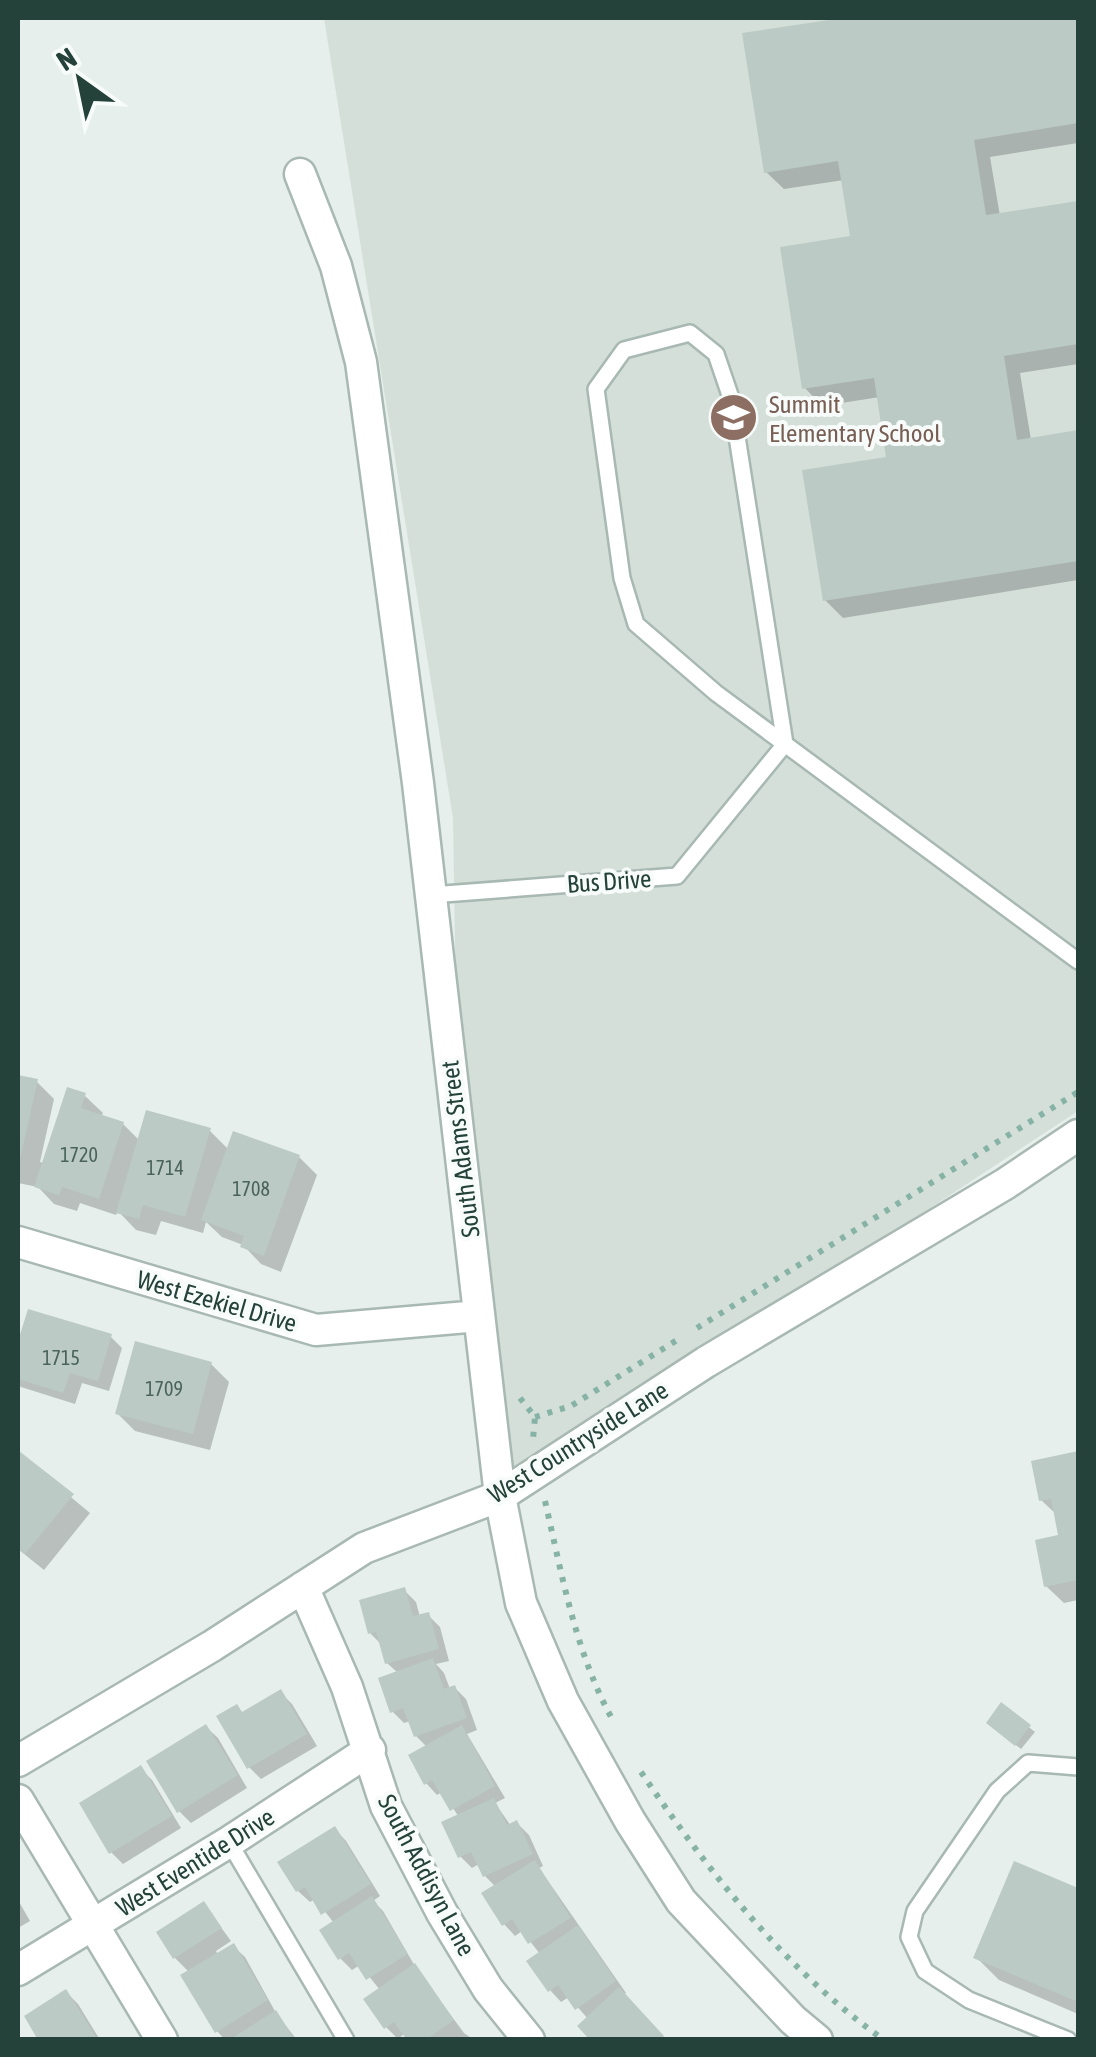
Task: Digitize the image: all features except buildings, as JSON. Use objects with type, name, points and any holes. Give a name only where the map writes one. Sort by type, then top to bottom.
[{"type":"street","name":"South Adams Street","points":[[300,174],[336,266],[361,362],[431,895],[500,1496],[522,1604],[562,1701],[630,1821],[682,1901],[793,2020],[818,2040]]},
{"type":"street","name":"West Countryside Lane","points":[[18,1761],[212,1646],[364,1548],[500,1496],[706,1362],[1004,1184],[1078,1135]]},
{"type":"street","name":"West Ezekiel Drive","points":[[18,1242],[316,1330],[479,1316]]},
{"type":"street","name":"South Addisyn Lane","points":[[303,1587],[347,1686],[386,1806],[442,1913],[488,1989],[529,2040]]},
{"type":"street","name":"West Eventide Drive","points":[[18,1970],[229,1842],[370,1750]]},
{"type":"street","points":[[18,1800],[162,2040]]},
{"type":"lane","points":[[785,744],[731,398],[716,354],[690,334],[624,350],[596,389],[622,578],[636,624],[716,693],[1078,961]]},
{"type":"lane","name":"Bus Drive","points":[[431,895],[677,876],[785,744]]},
{"type":"lane","points":[[1068,2040],[969,2000],[925,1971],[909,1937],[915,1911],[998,1790],[1028,1763],[1078,1767]]},
{"type":"lane","points":[[229,1842],[346,2040]]},
{"type":"path","points":[[535,1416],[571,1406],[1078,1092]]},
{"type":"path","points":[[540,1488],[572,1622],[594,1686],[612,1720]]},
{"type":"path","points":[[639,1769],[694,1850],[743,1910],[800,1970],[884,2040]]},
{"type":"shaded area","name":"Summit Elementary School","points":[[324,18],[1078,18],[1078,1111],[490,1497],[458,1132],[453,818]]},
{"type":"place","name":"Summit Elementary School","points":[[734,418]]}]
